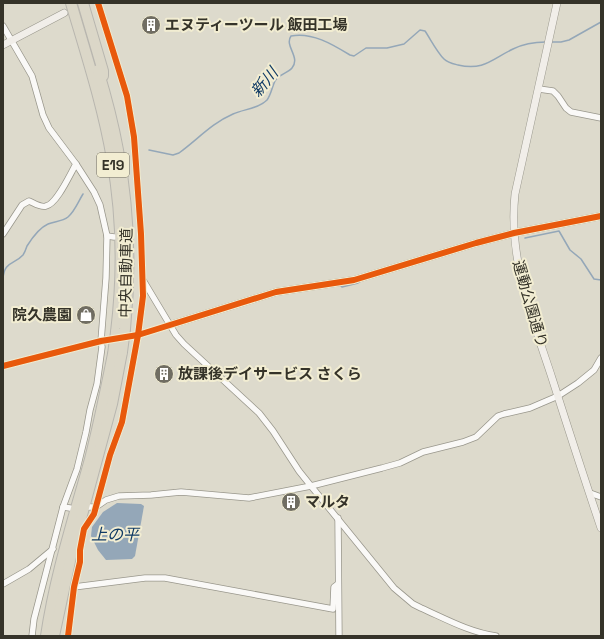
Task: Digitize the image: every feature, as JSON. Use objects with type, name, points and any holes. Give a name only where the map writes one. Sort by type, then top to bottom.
[{"type":"highway","name":"中央自動車道","points":[[54,636],[72,552],[112,404],[120,330],[119,227],[112,159],[91,70],[71,3]]},
{"type":"highway","name":"中央自動車道","points":[[78,3],[103,88],[118,150],[125,204],[128,252],[127,305],[120,330]]},
{"type":"highway","points":[[83,3],[103,71],[103,88]]},
{"type":"highway","points":[[64,8],[104,122]]},
{"type":"highway","name":"中央自動車道","points":[[46,636],[59,569],[117,353]]},
{"type":"street","points":[[68,636],[74,587],[80,562],[80,550],[84,529],[94,514],[110,455],[122,422],[138,336],[143,280],[134,137],[127,96],[98,3]]},
{"type":"street","name":"運動公園通り","points":[[557,3],[515,194],[513,220],[514,233],[522,285],[601,528]]},
{"type":"street","points":[[3,45],[12,41],[64,8]]},
{"type":"street","points":[[3,26],[32,76],[43,115],[49,128],[76,164],[94,192],[100,205],[107,236],[106,278],[100,341],[102,347],[98,384],[90,410],[77,470],[34,619],[32,636]]},
{"type":"street","points":[[539,89],[553,91],[570,112],[601,118]]},
{"type":"street","points":[[3,234],[22,205],[29,201],[42,207],[47,206],[57,199],[76,164]]},
{"type":"street","points":[[3,366],[100,341],[138,336],[260,296],[276,292],[354,280],[514,233],[601,216]]},
{"type":"street","points":[[131,236],[141,234]]},
{"type":"street","points":[[107,236],[114,237]]},
{"type":"street","points":[[143,280],[170,325],[184,344],[259,413],[273,431],[299,471],[394,588],[414,604],[469,630],[496,636]]},
{"type":"street","points":[[87,507],[96,507],[106,500],[119,496],[184,492],[249,498],[311,486],[400,463],[423,452],[463,442],[476,437],[498,416],[530,408],[558,396],[594,370],[601,358]]},
{"type":"street","points":[[590,494],[601,496]]},
{"type":"street","points":[[338,518],[339,636]]},
{"type":"street","points":[[3,584],[28,569],[54,549]]},
{"type":"street","points":[[74,587],[145,578],[165,578],[333,609],[334,587],[338,584]]},
{"type":"water","name":"上の平","points":[[117,503],[141,504],[144,506],[135,556],[132,559],[106,560],[98,550],[91,536],[92,527],[103,512]]},
{"type":"waterway","name":"新川","points":[[551,42],[569,40],[601,22]]},
{"type":"waterway","name":"新川","points":[[149,150],[173,155],[179,153],[211,127],[225,118],[237,112],[255,107],[267,100],[274,83],[281,75],[290,70],[294,64],[295,60],[289,44],[291,36],[299,35],[314,37],[354,56],[366,48],[387,48],[404,44],[420,30],[425,31],[439,53],[446,60],[453,64],[467,66],[487,63],[521,46],[546,42]]},
{"type":"waterway","name":"新川","points":[[3,279],[7,266],[23,255],[33,237],[48,224],[68,217],[75,209],[83,194]]},
{"type":"waterway","points":[[525,238],[559,231],[570,250],[581,259],[594,279],[601,280]]},
{"type":"waterway","points":[[340,285],[342,287],[361,281]]},
{"type":"cycle path","points":[[68,636],[74,587],[80,562],[80,550],[84,529],[94,514],[110,455],[122,422],[138,335],[143,296],[141,234],[134,137],[127,96],[98,3]]},
{"type":"cycle path","points":[[3,366],[101,341],[138,335],[276,292],[354,280],[514,233],[601,216]]},
{"type":"place","name":"エヌティーツール 飯田工場","points":[[151,25]]},
{"type":"place","name":"院久農園","points":[[86,315]]},
{"type":"place","name":"放課後デイサービス さくら","points":[[164,374]]},
{"type":"place","name":"マルタ","points":[[291,502]]}]
